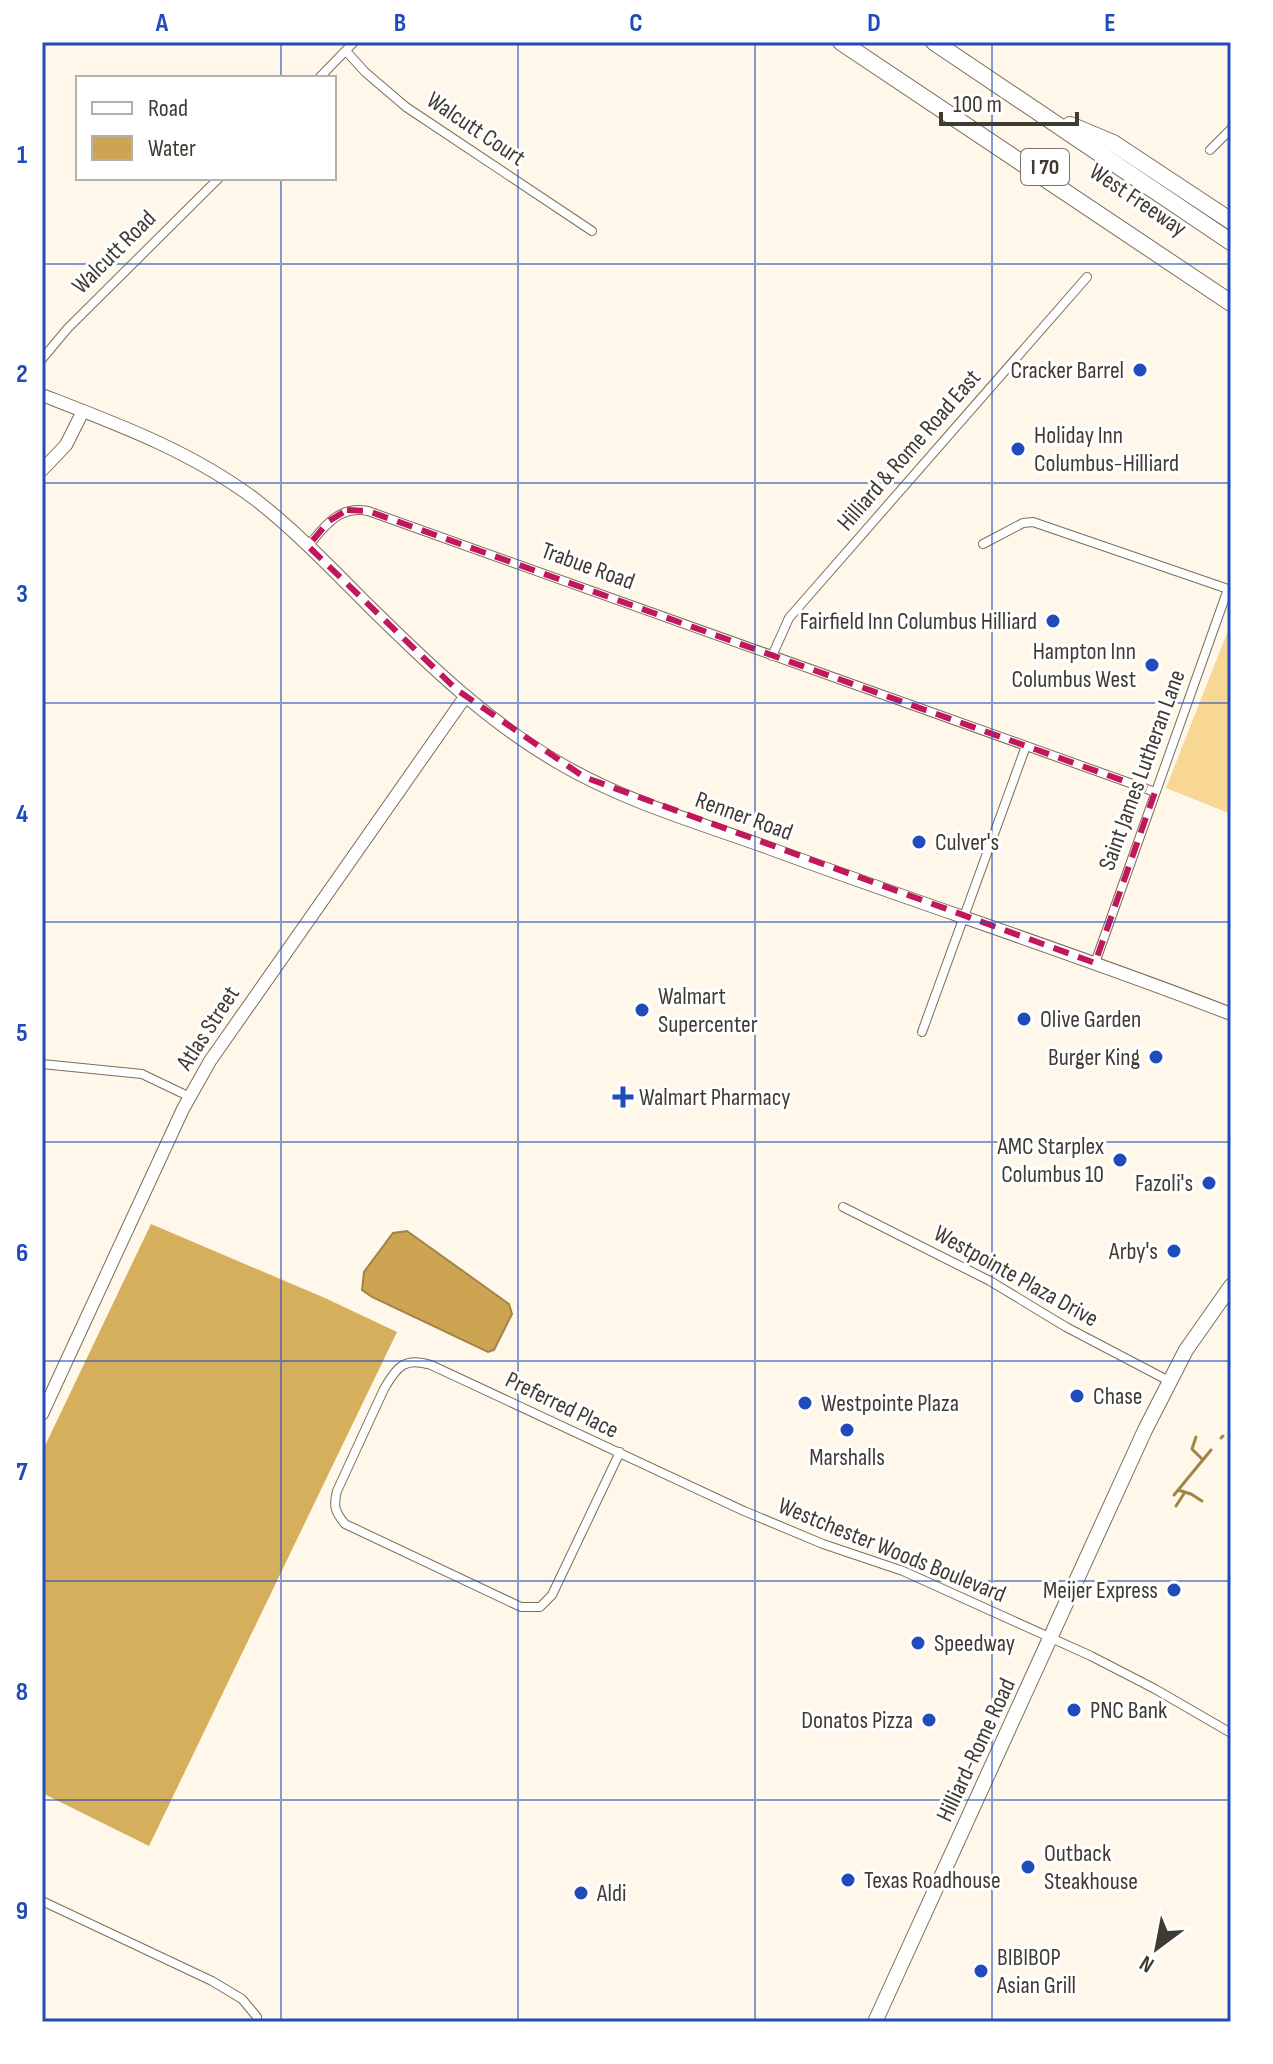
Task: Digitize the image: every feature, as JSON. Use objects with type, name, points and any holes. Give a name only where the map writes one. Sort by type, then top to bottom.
[{"type":"highway","points":[[841,42],[1231,303]]},
{"type":"highway","name":"West Freeway","points":[[858,42],[1231,292]]},
{"type":"highway","name":"West Freeway","points":[[934,42],[1231,242]]},
{"type":"highway","points":[[1039,112],[1113,143],[1231,221]]},
{"type":"main road","points":[[42,395],[135,431],[210,470],[255,499],[308,546]]},
{"type":"main road","points":[[42,470],[66,445],[83,411]]},
{"type":"main road","name":"Renner Road","points":[[308,546],[465,697],[510,732],[584,777],[637,800],[843,876],[1095,963],[1231,1014]]},
{"type":"main road","name":"Atlas Street","points":[[42,1414],[190,1097],[240,1017],[465,697]]},
{"type":"main road","name":"Hilliard-Rome Road","points":[[875,2022],[1169,1381],[1206,1319],[1231,1286]]},
{"type":"street","points":[[321,76],[354,42]]},
{"type":"street","name":"Walcutt Court","points":[[346,51],[406,107],[592,231]]},
{"type":"street","points":[[1210,150],[1231,129]]},
{"type":"street","name":"Walcutt Road","points":[[42,359],[68,328],[217,180]]},
{"type":"street","name":"Hilliard & Rome Road East","points":[[772,656],[789,618],[1087,277]]},
{"type":"street","name":"Trabue Road","points":[[308,546],[337,515],[357,508],[368,511],[1155,792]]},
{"type":"street","name":"Saint James Lutheran Lane","points":[[983,544],[1023,523],[1033,522],[1228,589],[1095,963]]},
{"type":"street","points":[[922,1032],[1026,746]]},
{"type":"street","points":[[42,1064],[142,1074],[190,1097]]},
{"type":"street","name":"Westpointe Plaza Drive","points":[[843,1207],[981,1276],[1066,1327],[1169,1381]]},
{"type":"street","name":"Preferred Place","points":[[417,1361],[431,1365],[620,1452],[552,1595],[540,1607],[521,1607],[435,1568],[345,1524],[335,1512],[334,1503],[342,1479],[392,1374],[404,1363],[417,1361]]},
{"type":"street","name":"Westchester Woods Boulevard","points":[[620,1452],[804,1537],[903,1571],[1051,1638],[1155,1689],[1231,1733]]},
{"type":"street","points":[[42,1901],[212,1981],[242,1999],[257,2017],[257,2022]]},
{"type":"highlighted area","points":[[347,510],[368,511],[1155,792],[1095,963],[584,777],[457,690],[308,546],[329,521]]},
{"type":"shaded area","points":[[1231,623],[1231,814],[1166,788]]},
{"type":"shaded area","points":[[151,1224],[397,1332],[149,1846],[42,1793],[42,1452]]},
{"type":"water","points":[[407,1231],[509,1304],[512,1314],[494,1350],[488,1352],[362,1290],[364,1272],[393,1233]]},
{"type":"waterway","points":[[1196,1437],[1192,1449],[1203,1460]]},
{"type":"waterway","points":[[1174,1495],[1211,1450]]},
{"type":"waterway","points":[[1178,1490],[1202,1501]]},
{"type":"waterway","points":[[1176,1506],[1185,1492]]},
{"type":"place","name":"Cracker Barrel","points":[[1140,370]]},
{"type":"place","name":"Holiday Inn Columbus-Hilliard","points":[[1018,449]]},
{"type":"place","name":"Fairfield Inn Columbus Hilliard","points":[[1053,621]]},
{"type":"place","name":"Hampton Inn Columbus West","points":[[1152,665]]},
{"type":"place","name":"Culver's","points":[[919,842]]},
{"type":"place","name":"Walmart Supercenter","points":[[642,1010]]},
{"type":"place","name":"Olive Garden","points":[[1024,1019]]},
{"type":"place","name":"Burger King","points":[[1156,1057]]},
{"type":"place","name":"Walmart Pharmacy","points":[[623,1097]]},
{"type":"place","name":"AMC Starplex Columbus 10","points":[[1120,1160]]},
{"type":"place","name":"Fazoli's","points":[[1209,1183]]},
{"type":"place","name":"Arby's","points":[[1174,1251]]},
{"type":"place","name":"Chase","points":[[1077,1396]]},
{"type":"place","name":"Westpointe Plaza","points":[[805,1403]]},
{"type":"place","name":"Marshalls","points":[[847,1430]]},
{"type":"place","name":"Meijer Express","points":[[1174,1590]]},
{"type":"place","name":"Speedway","points":[[918,1643]]},
{"type":"place","name":"PNC Bank","points":[[1074,1710]]},
{"type":"place","name":"Donatos Pizza","points":[[929,1720]]},
{"type":"place","name":"Outback Steakhouse","points":[[1028,1867]]},
{"type":"place","name":"Texas Roadhouse","points":[[848,1880]]},
{"type":"place","name":"Aldi","points":[[581,1893]]},
{"type":"place","name":"BIBIBOP Asian Grill","points":[[981,1971]]}]
